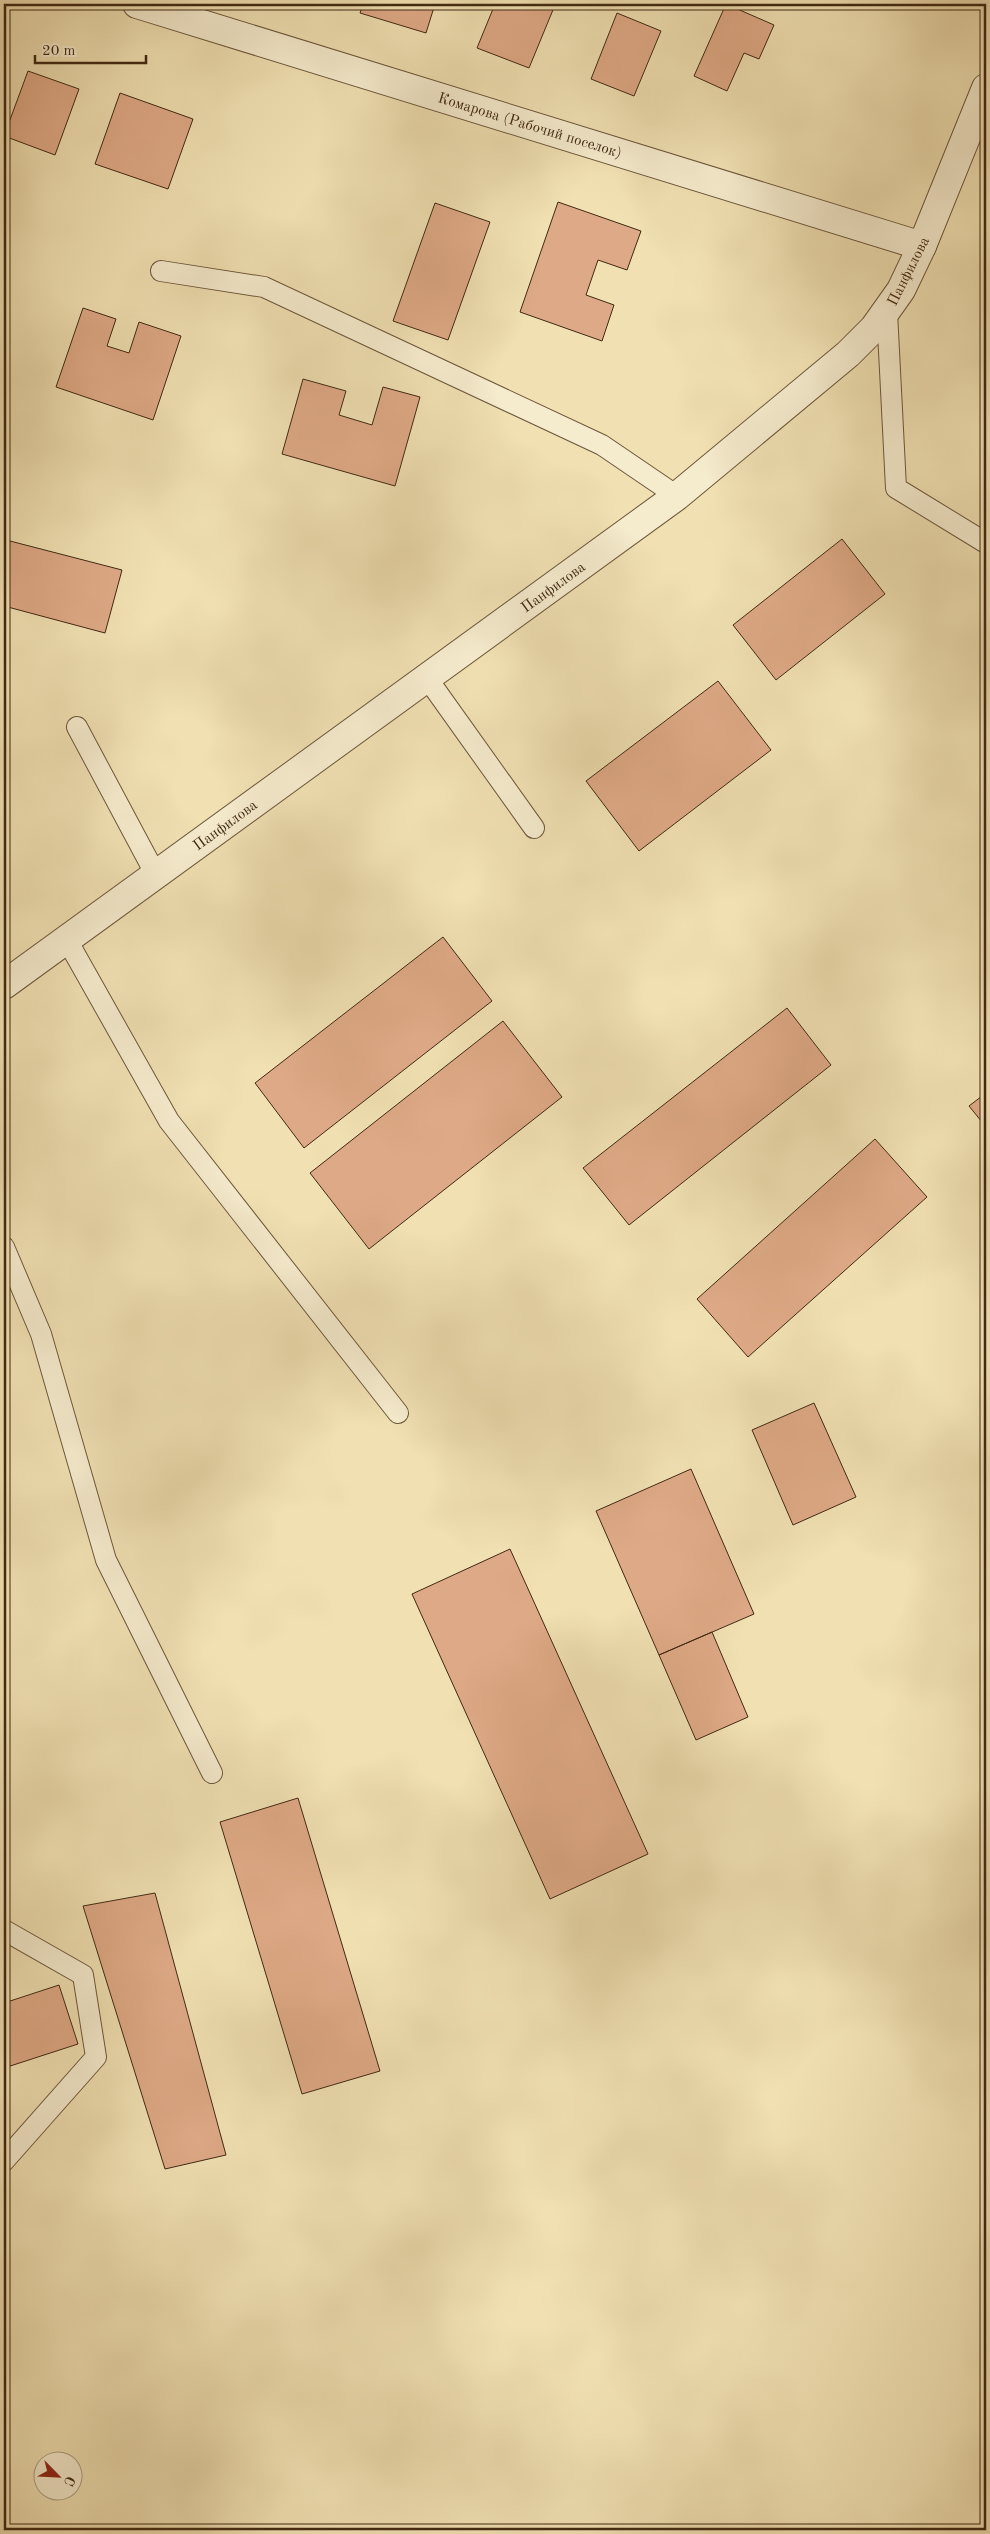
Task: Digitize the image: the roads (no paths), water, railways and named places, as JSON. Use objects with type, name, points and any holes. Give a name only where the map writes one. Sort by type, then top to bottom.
[{"type":"street","name":"Комарова (Рабочий поселок)","points":[[137,4],[922,246]]},
{"type":"street","name":"Панфилова","points":[[4,985],[677,496],[848,354],[887,312],[901,290],[922,246],[986,88]]},
{"type":"lane","points":[[162,271],[264,287],[602,444],[677,496]]},
{"type":"lane","points":[[887,312],[896,488],[986,543]]},
{"type":"lane","points":[[427,678],[534,828]]},
{"type":"lane","points":[[77,727],[156,875]]},
{"type":"lane","points":[[67,940],[169,1121],[398,1413]]},
{"type":"lane","points":[[4,1247],[41,1334],[106,1560],[212,1773]]},
{"type":"lane","points":[[4,1930],[82,1975],[96,2057],[4,2161]]}]
